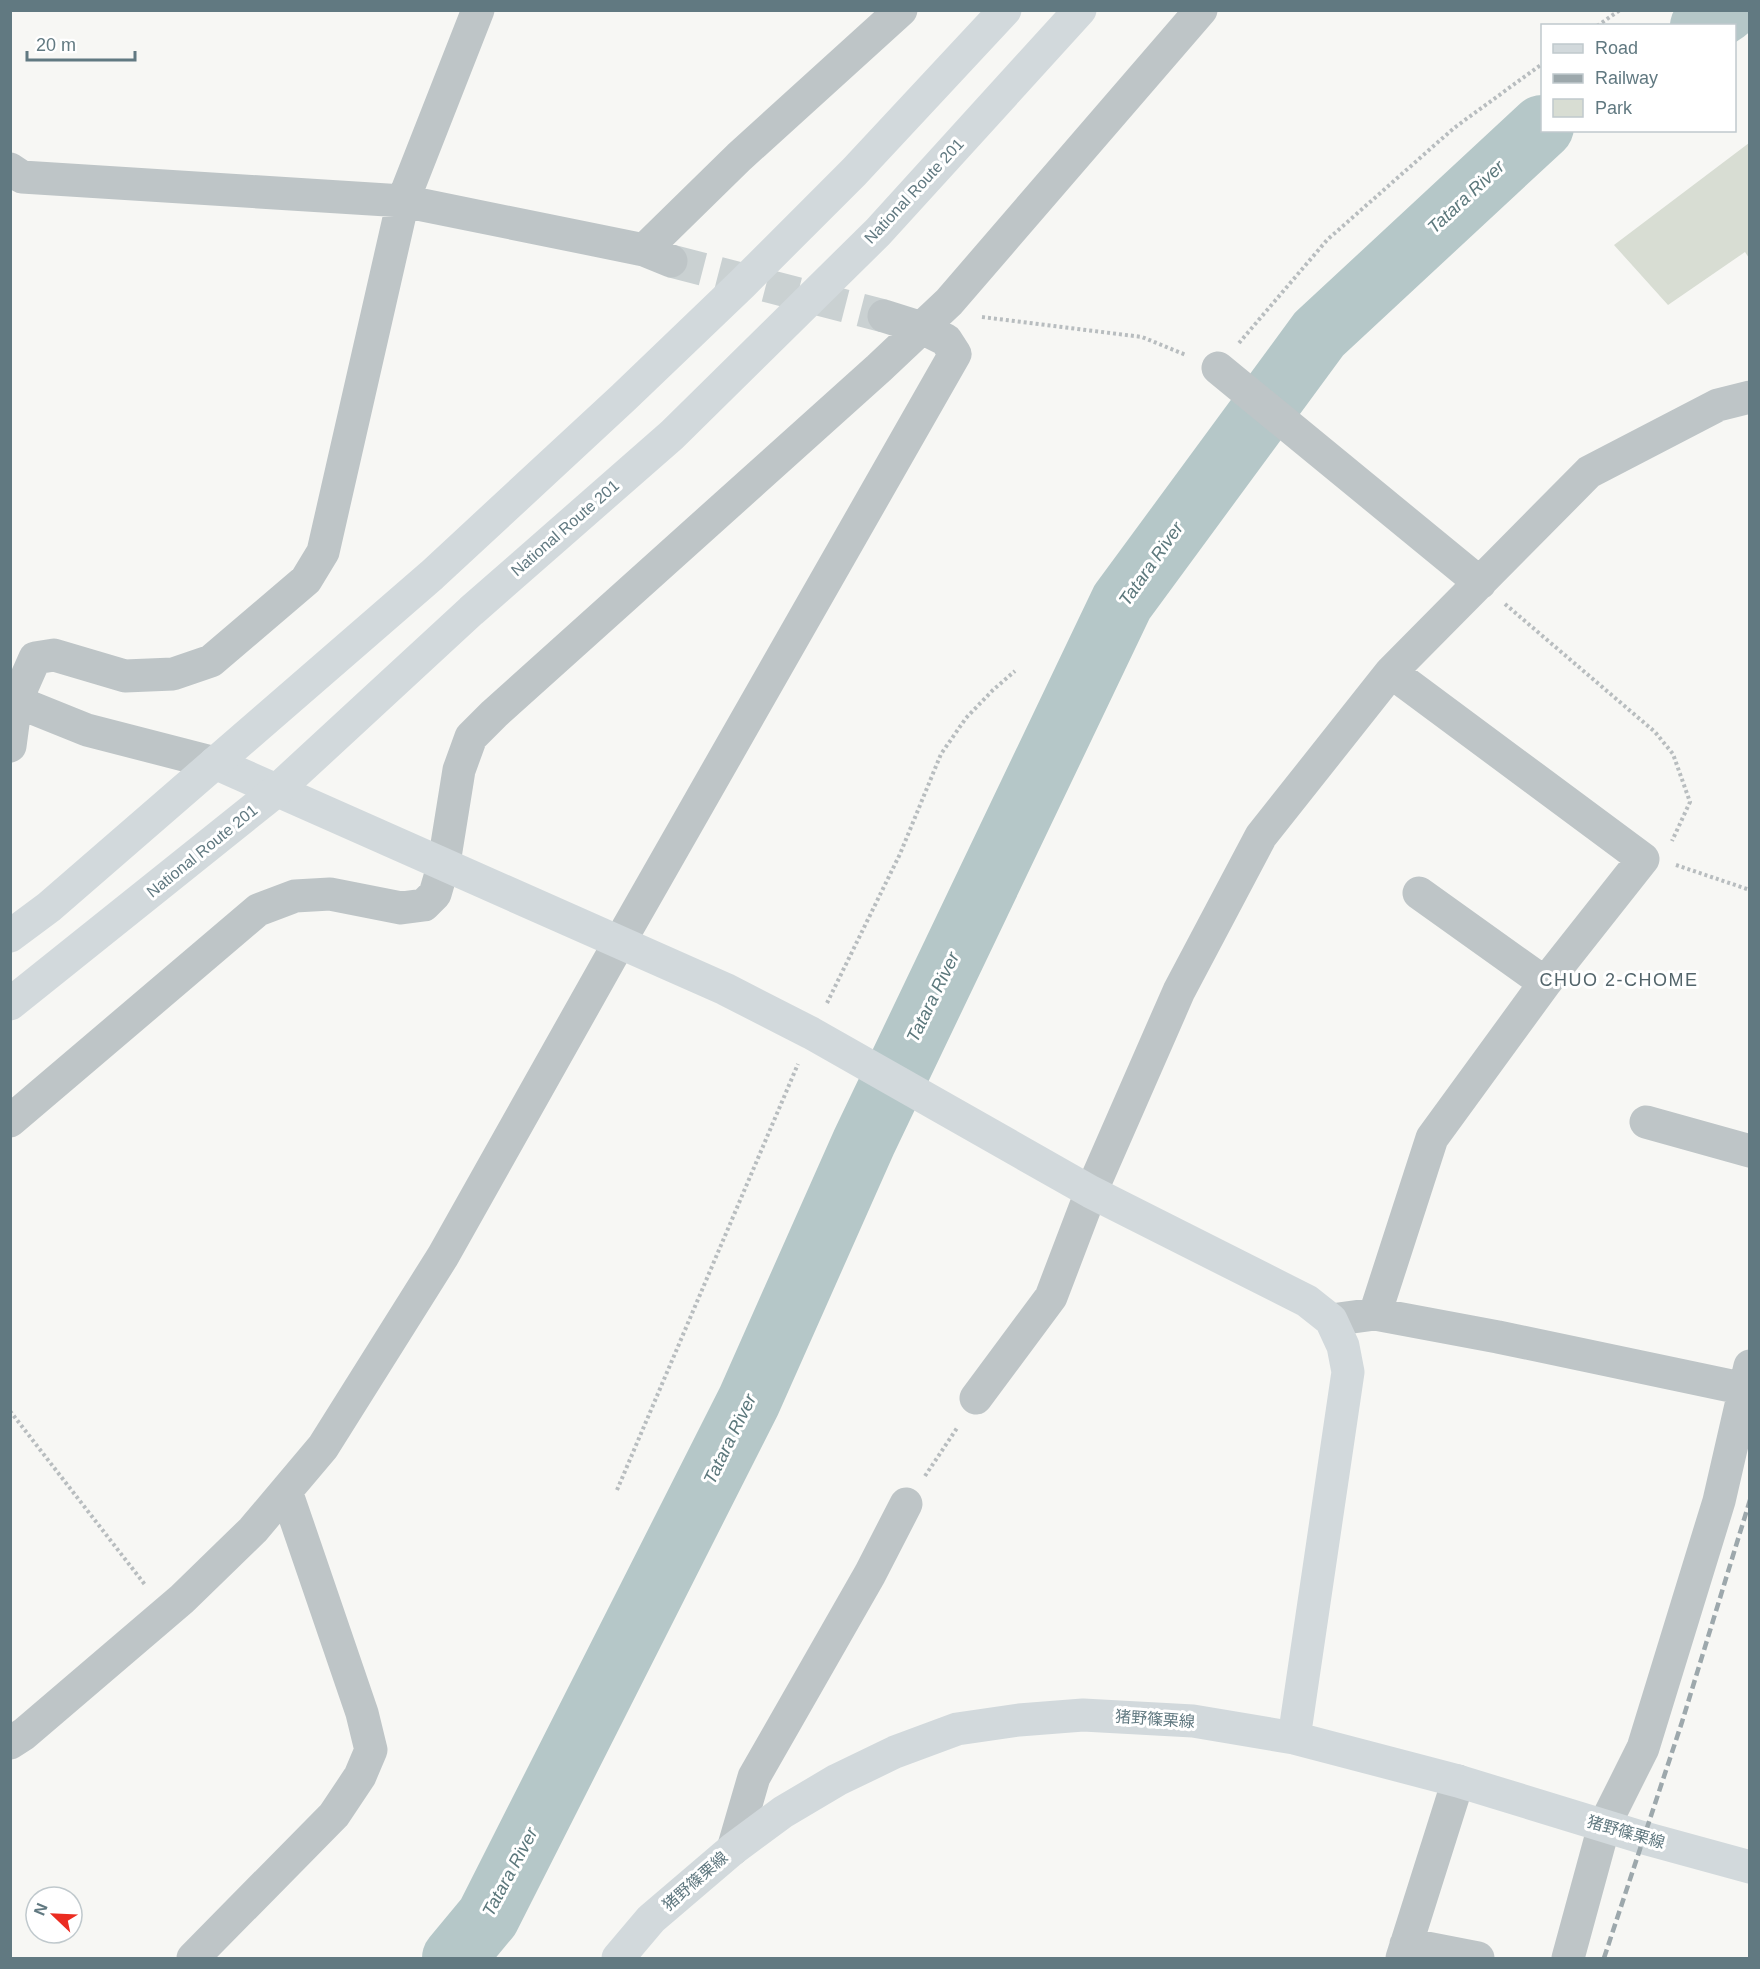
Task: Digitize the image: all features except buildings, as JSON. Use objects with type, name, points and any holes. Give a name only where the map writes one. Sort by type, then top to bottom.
[{"type":"main road","points":[[10,936],[49,907],[432,575],[632,390],[854,172],[1005,10]]},
{"type":"main road","name":"National Route 201","points":[[10,1004],[276,792],[471,610],[672,435],[878,232],[1080,10]]},
{"type":"main road","points":[[215,764],[444,863],[725,989],[821,1040],[1091,1192],[1307,1301],[1330,1320],[1343,1346],[1348,1372],[1294,1738]]},
{"type":"main road","name":"猪野篠栗線","points":[[618,1959],[651,1919],[733,1849],[783,1812],[837,1780],[895,1752],[957,1729],[1019,1720],[1083,1715],[1193,1721],[1294,1738],[1458,1781],[1749,1867]]},
{"type":"street","points":[[10,746],[13,700],[35,658],[54,655],[125,676],[173,674],[212,661],[306,580],[323,552],[403,201],[478,10]]},
{"type":"street","points":[[10,169],[22,177],[403,201],[658,256],[740,158],[902,10]]},
{"type":"street","points":[[10,1121],[258,910],[295,896],[330,894],[401,908],[424,905],[435,894],[444,863],[459,770],[471,737],[949,302],[1201,10]]},
{"type":"street","points":[[10,1743],[24,1734],[166,1613],[253,1530],[323,1447],[443,1256],[955,354],[946,340],[922,328],[884,316]]},
{"type":"street","points":[[1218,368],[1480,583]]},
{"type":"street","points":[[976,1398],[1051,1297],[1091,1192],[1179,991],[1261,836],[1390,672],[1589,472],[1718,405],[1749,397]]},
{"type":"street","points":[[1375,1314],[1432,1138],[1545,983],[1653,860],[1390,672]]},
{"type":"street","points":[[13,700],[87,730],[215,764]]},
{"type":"street","points":[[1419,893],[1545,983]]},
{"type":"street","points":[[1646,1122],[1749,1151]]},
{"type":"street","points":[[1330,1320],[1375,1314],[1747,1382],[1719,1501],[1643,1748],[1604,1826],[1568,1959]]},
{"type":"street","points":[[193,1959],[334,1815],[360,1776],[371,1750],[362,1713],[286,1491]]},
{"type":"street","points":[[733,1849],[754,1777],[870,1574],[906,1504]]},
{"type":"street","points":[[1458,1781],[1404,1952],[1478,1959]]},
{"type":"path","points":[[1600,24],[1620,10]]},
{"type":"path","points":[[949,302],[982,317],[1142,337],[1218,368],[1327,240],[1454,128],[1541,65]]},
{"type":"path","points":[[1480,583],[1655,732],[1673,754],[1690,802],[1653,860],[1749,890]]},
{"type":"path","points":[[617,1490],[821,1040],[941,754],[966,718],[1015,671]]},
{"type":"path","points":[[906,1504],[976,1398]]},
{"type":"path","points":[[10,1411],[166,1613]]},
{"type":"green space","points":[[1749,143],[1749,258],[1745,252],[1668,305],[1614,245]]},
{"type":"waterway","name":"Tatara River","points":[[1705,24],[1726,10]]},
{"type":"waterway","name":"Tatara River","points":[[454,1958],[488,1917],[749,1401],[864,1142],[1122,602],[1319,334],[1541,128]]},
{"type":"tunnel","points":[[671,261],[884,316]]},
{"type":"railway","points":[[1604,1958],[1682,1722],[1750,1500]]},
{"type":"district","name":"CHUO 2-CHOME","points":[[1619,980]]}]
